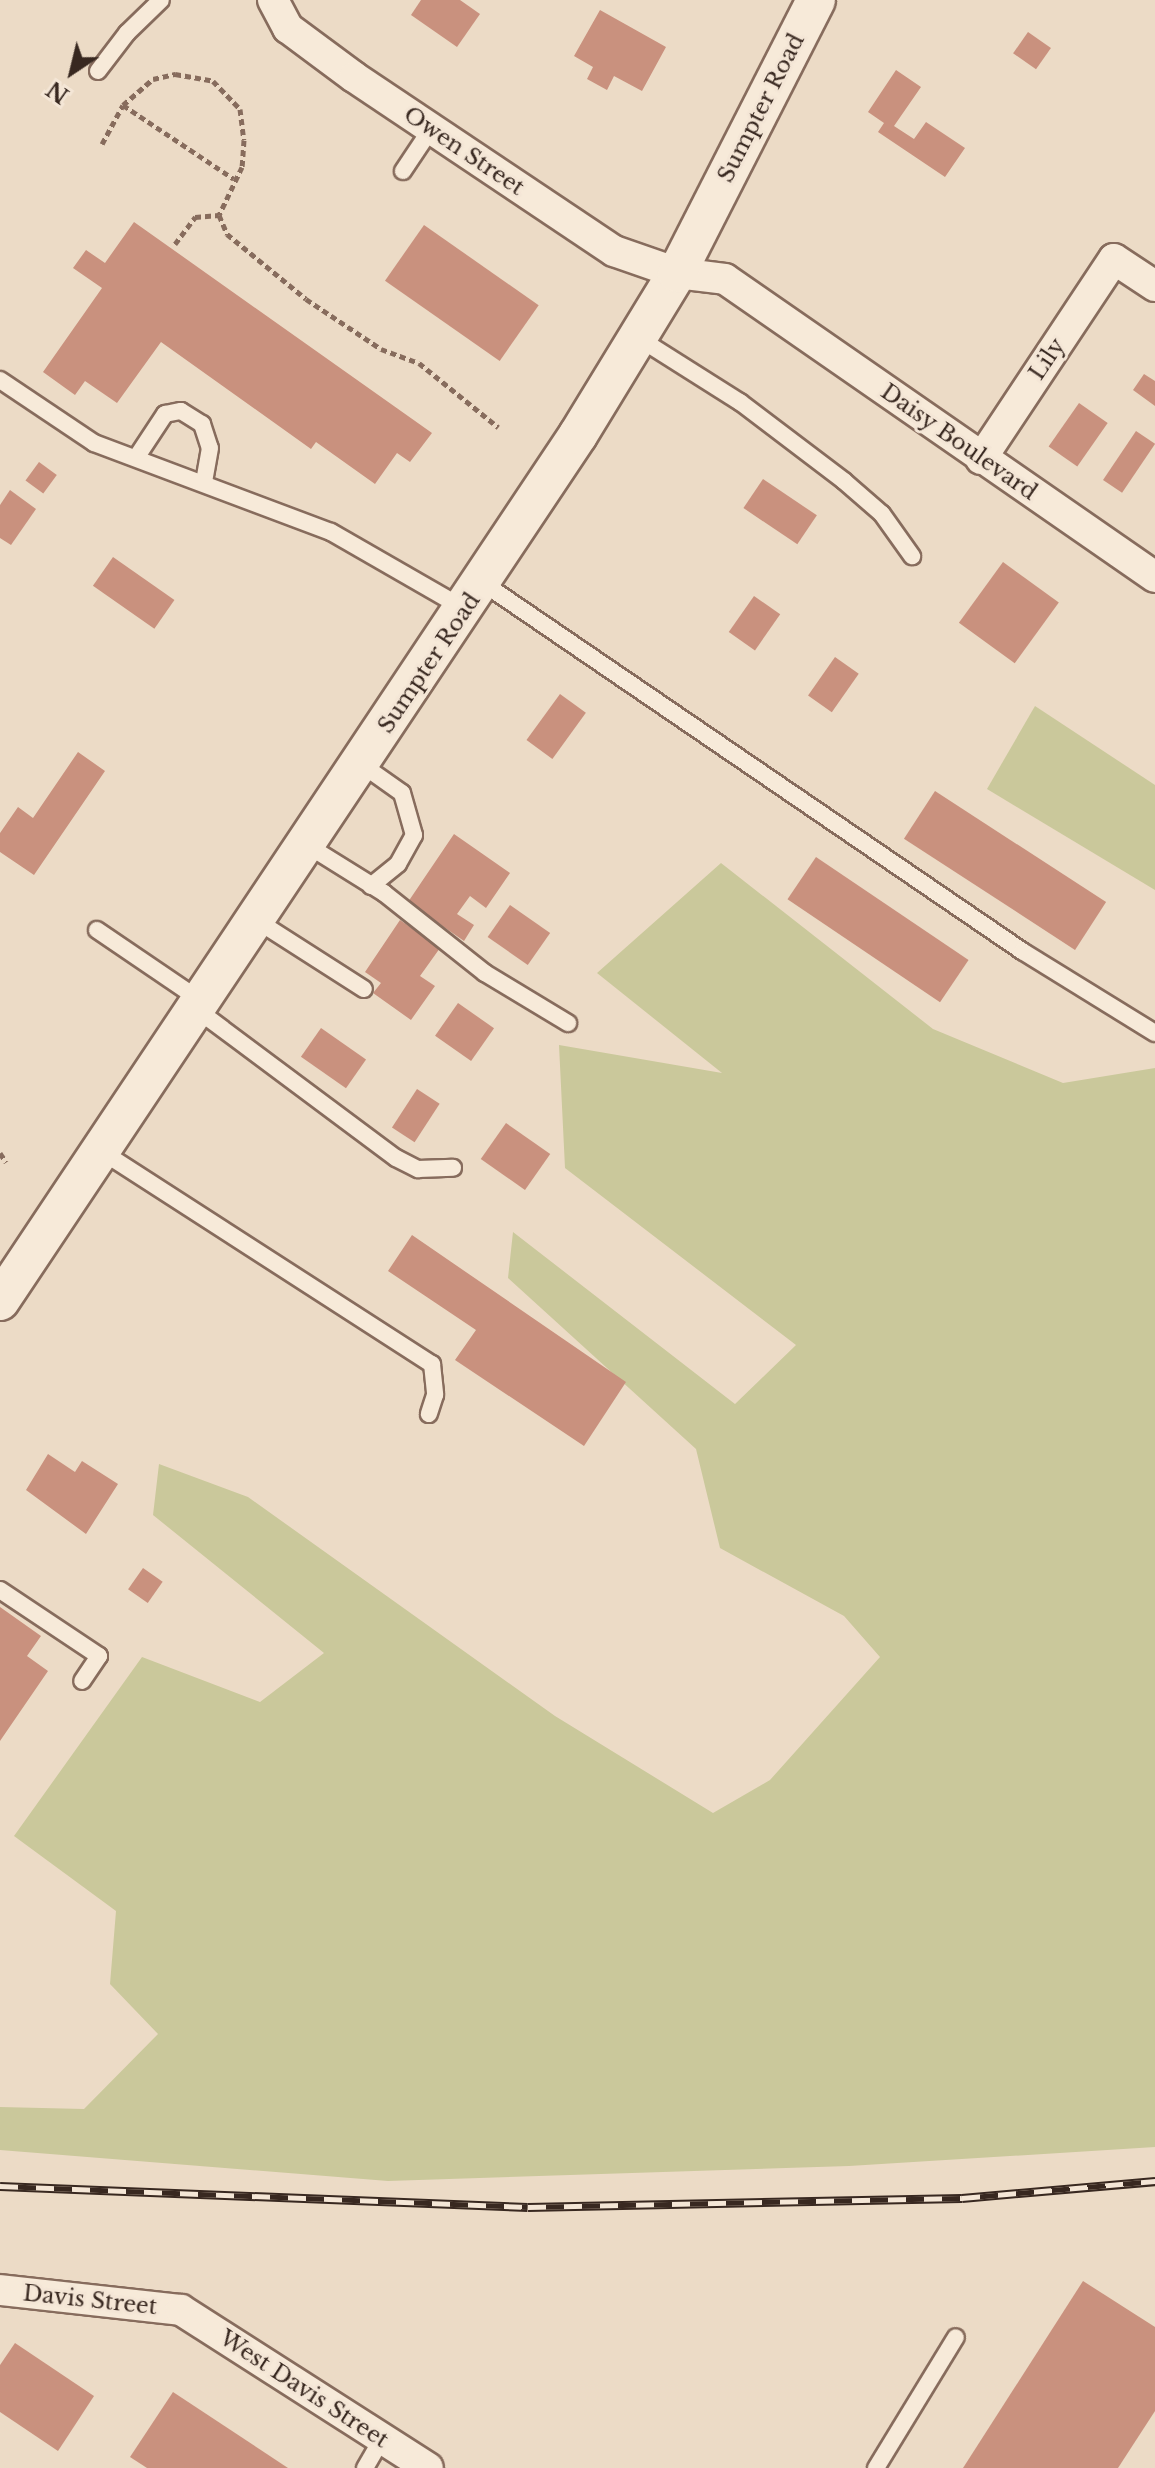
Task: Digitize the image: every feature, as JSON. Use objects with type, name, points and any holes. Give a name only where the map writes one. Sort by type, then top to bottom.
[{"type":"street","name":"Owen Street","points":[[273,0],[288,28],[431,129],[614,251],[677,273]]},
{"type":"street","name":"Sumpter Road","points":[[0,1301],[474,596],[637,337],[677,273],[816,0]]},
{"type":"street","name":"Lily","points":[[981,459],[1114,259],[1155,286]]},
{"type":"street","name":"Daisy Boulevard","points":[[677,273],[725,279],[942,425],[981,459],[1155,577]]},
{"type":"street","name":"Davis Street","points":[[0,2290],[181,2310]]},
{"type":"street","name":"West Davis Street","points":[[181,2310],[428,2468]]},
{"type":"lane","points":[[98,71],[161,0]]},
{"type":"lane","points":[[403,171],[431,129]]},
{"type":"lane","points":[[637,337],[740,402],[844,481],[882,514],[912,556]]},
{"type":"lane","points":[[0,380],[94,443],[331,532],[474,596],[1022,951],[1155,1033]]},
{"type":"lane","points":[[136,458],[165,414],[181,411],[202,424],[210,448],[204,483]]},
{"type":"lane","points":[[361,764],[402,793],[414,835],[398,864],[371,886]]},
{"type":"lane","points":[[307,845],[371,886],[485,973],[568,1023]]},
{"type":"lane","points":[[256,920],[364,989]]},
{"type":"lane","points":[[97,930],[396,1158],[418,1169],[453,1168]]},
{"type":"lane","points":[[101,1151],[432,1364],[435,1395],[429,1414]]},
{"type":"lane","points":[[0,1590],[99,1656],[82,1681]]},
{"type":"lane","points":[[876,2468],[956,2337]]},
{"type":"lane","points":[[365,2468],[382,2439]]},
{"type":"path","points":[[102,144],[123,105],[153,79],[175,74],[213,81],[240,109],[242,167],[219,215],[227,234],[306,299],[381,349],[419,363],[498,427]]},
{"type":"path","points":[[123,105],[234,179]]},
{"type":"path","points":[[175,244],[195,217],[219,215]]},
{"type":"path","points":[[0,1153],[6,1162]]},
{"type":"shaded area","points":[[1035,706],[1155,785],[1155,890],[987,789]]},
{"type":"shaded area","points":[[721,863],[933,1029],[1063,1083],[1155,1068],[1155,2147],[849,2166],[388,2181],[0,2150],[0,2107],[84,2109],[158,2034],[110,1984],[116,1911],[14,1836],[142,1657],[260,1702],[324,1653],[153,1515],[159,1464],[248,1497],[555,1716],[713,1813],[770,1780],[880,1657],[844,1616],[720,1548],[696,1449],[508,1278],[513,1232],[735,1404],[796,1345],[565,1168],[559,1045],[722,1073],[597,973]]},
{"type":"building","points":[[421,0],[460,0],[480,14],[457,47],[411,15]]},
{"type":"building","points":[[600,10],[666,47],[642,91],[614,76],[607,90],[587,79],[593,67],[574,56]]},
{"type":"building","points":[[1028,32],[1051,48],[1036,69],[1013,53]]},
{"type":"building","points":[[896,70],[921,87],[894,126],[914,139],[926,122],[965,148],[945,177],[878,132],[884,123],[868,112]]},
{"type":"building","points":[[134,222],[432,433],[410,462],[397,453],[375,484],[316,442],[311,449],[161,342],[117,403],[85,381],[75,395],[43,372],[102,288],[73,268],[86,250],[105,263]]},
{"type":"building","points":[[424,225],[539,305],[500,361],[385,281]]},
{"type":"building","points":[[1144,374],[1155,381],[1155,406],[1133,390]]},
{"type":"building","points":[[1079,403],[1108,423],[1077,466],[1049,446]]},
{"type":"building","points":[[1136,431],[1155,444],[1122,493],[1103,480]]},
{"type":"building","points":[[39,462],[57,475],[43,494],[25,481]]},
{"type":"building","points":[[763,479],[817,515],[797,544],[743,508]]},
{"type":"building","points":[[10,490],[36,509],[11,545],[0,538],[0,505]]},
{"type":"building","points":[[113,557],[174,600],[154,629],[93,586]]},
{"type":"building","points":[[1003,562],[1059,603],[1015,663],[959,623]]},
{"type":"building","points":[[754,596],[780,614],[755,650],[729,632]]},
{"type":"building","points":[[835,657],[859,674],[832,712],[808,696]]},
{"type":"building","points":[[560,694],[586,713],[552,759],[526,740]]},
{"type":"building","points":[[78,752],[105,771],[34,875],[0,852],[0,833],[18,807],[33,818]]},
{"type":"building","points":[[935,791],[1106,902],[1075,950],[904,839]]},
{"type":"building","points":[[454,834],[510,873],[486,908],[470,896],[457,914],[474,925],[464,941],[408,902]]},
{"type":"building","points":[[816,857],[969,960],[940,1002],[787,899]]},
{"type":"building","points":[[510,905],[550,933],[528,965],[488,937]]},
{"type":"building","points":[[400,920],[440,948],[420,976],[435,986],[411,1020],[373,993],[381,983],[365,972]]},
{"type":"building","points":[[458,1003],[494,1028],[471,1061],[435,1036]]},
{"type":"building","points":[[321,1028],[366,1060],[346,1088],[301,1057]]},
{"type":"building","points":[[417,1089],[440,1104],[415,1142],[392,1128]]},
{"type":"building","points":[[506,1123],[550,1154],[525,1190],[481,1159]]},
{"type":"building","points":[[412,1235],[626,1382],[584,1446],[455,1360],[476,1330],[388,1271]]},
{"type":"building","points":[[48,1454],[75,1472],[82,1461],[118,1484],[86,1534],[26,1490]]},
{"type":"building","points":[[143,1568],[163,1582],[148,1603],[128,1589]]},
{"type":"building","points":[[0,1607],[41,1636],[27,1656],[48,1671],[0,1741]]},
{"type":"building","points":[[1083,2281],[1155,2327],[1155,2411],[1118,2468],[963,2468]]},
{"type":"building","points":[[15,2343],[94,2396],[58,2451],[0,2412],[0,2365]]},
{"type":"building","points":[[173,2392],[288,2468],[147,2468],[130,2457]]},
{"type":"railway","points":[[0,2186],[528,2207],[962,2198],[1155,2181]]}]
